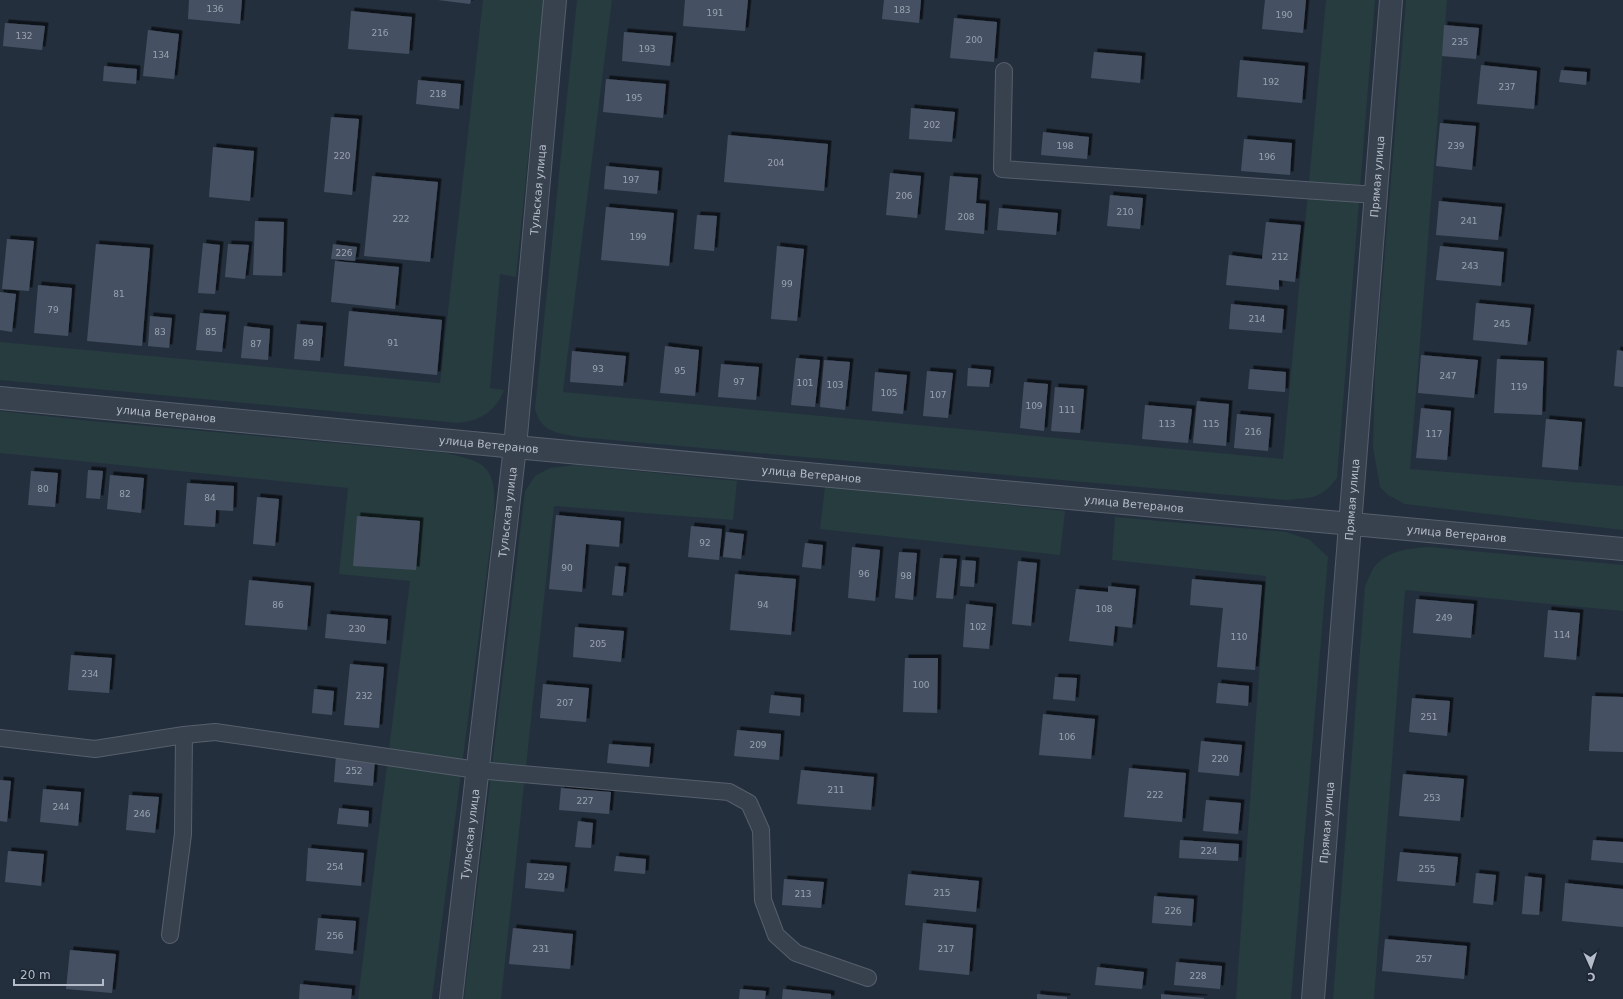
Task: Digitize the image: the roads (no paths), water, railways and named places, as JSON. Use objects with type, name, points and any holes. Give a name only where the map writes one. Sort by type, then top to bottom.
[{"type":"street","name":"Тульская улица","points":[[451,999],[515,447],[555,0]]},
{"type":"street","name":"Прямая улица","points":[[1313,999],[1391,0]]},
{"type":"street","name":"улица Ветеранов","points":[[0,398],[1350,525],[1623,549]]},
{"type":"lane","points":[[1004,71],[1002,169],[1376,195]]},
{"type":"lane","points":[[0,738],[94,749],[184,735],[215,732],[477,770],[729,792],[749,803],[761,830],[763,900],[776,935],[796,953],[868,978]]},
{"type":"lane","points":[[170,935],[183,834],[184,735]]}]
